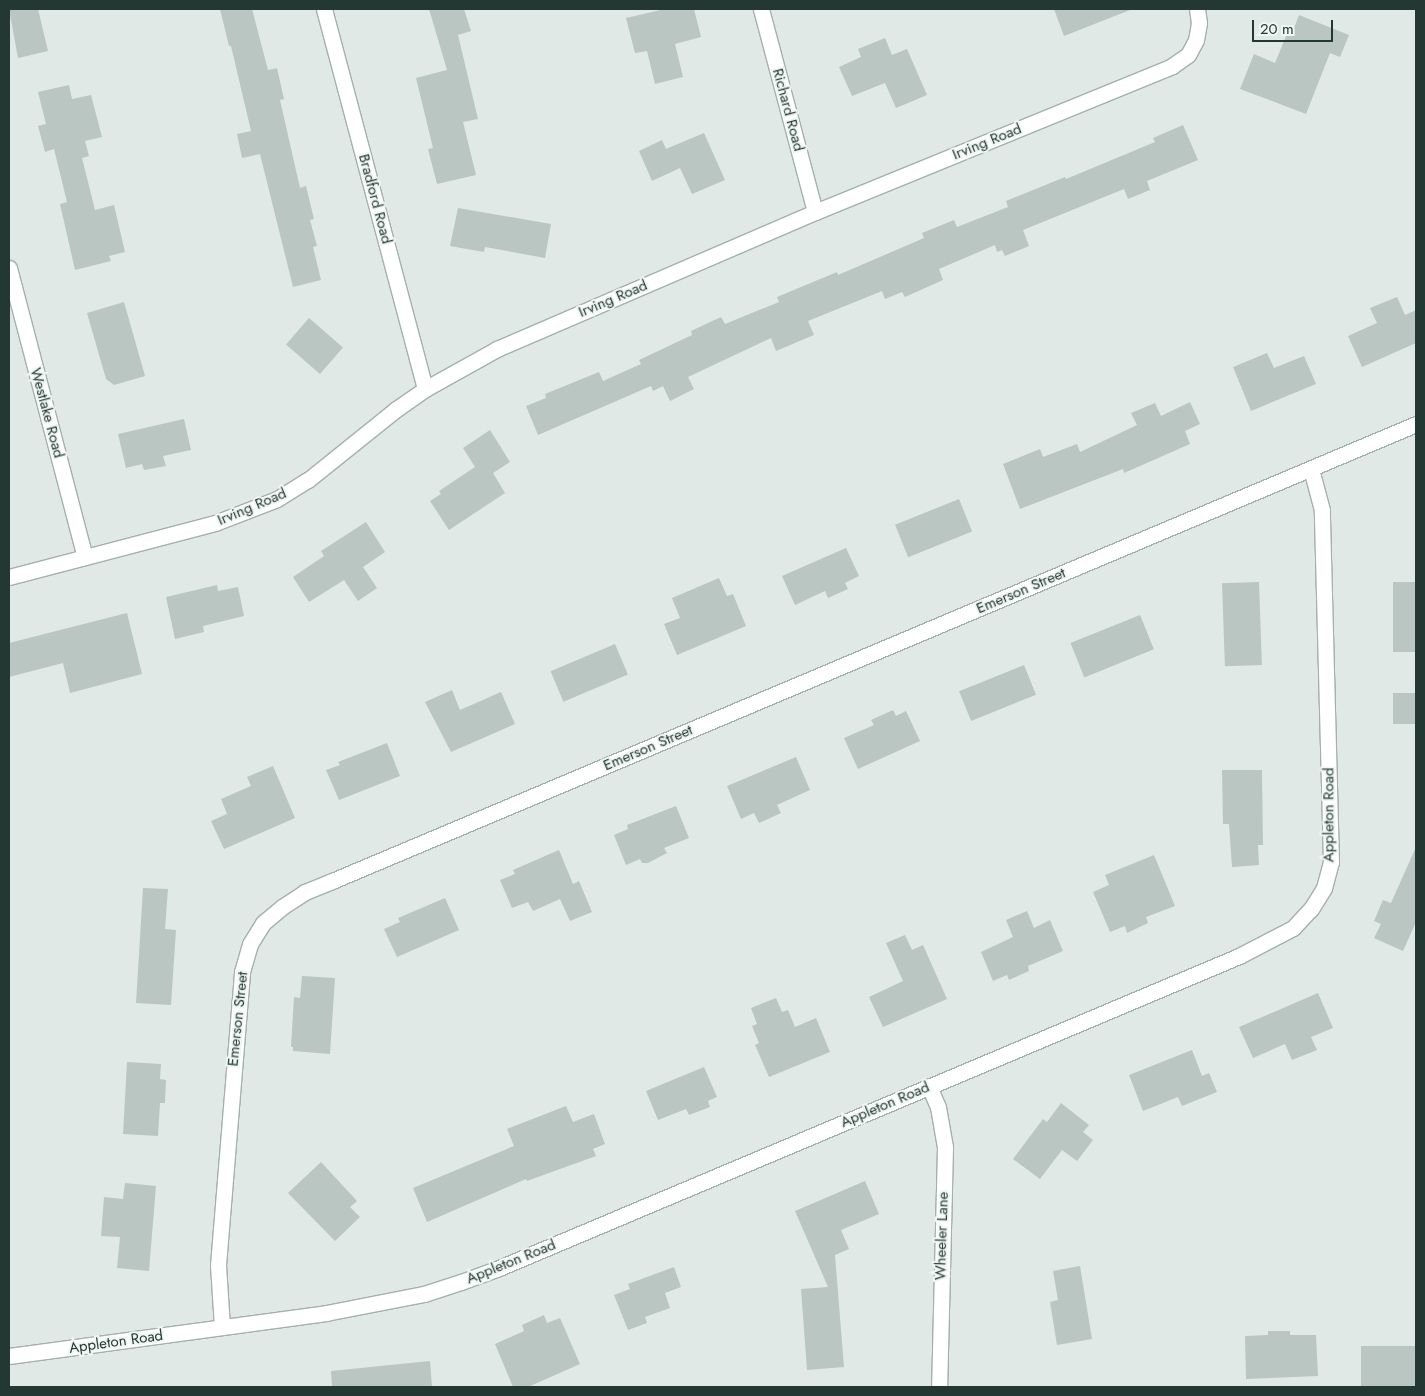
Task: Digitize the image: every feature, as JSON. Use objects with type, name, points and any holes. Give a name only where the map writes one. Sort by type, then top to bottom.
[{"type":"street","name":"Bradford Road","points":[[324,9],[425,389]]},
{"type":"street","name":"Richard Road","points":[[761,9],[815,212]]},
{"type":"street","name":"Irving Road","points":[[9,578],[215,523],[277,499],[308,480],[395,410],[425,389],[497,349],[815,212],[1172,66],[1188,55],[1196,40],[1199,23],[1197,9]]},
{"type":"street","name":"Westlake Road","points":[[9,268],[85,557]]},
{"type":"street","name":"Emerson Street","points":[[222,1328],[218,1265],[241,981],[250,944],[263,923],[282,907],[305,892],[1416,424]]},
{"type":"street","name":"Appleton Road","points":[[9,1356],[222,1328],[378,1304],[462,1282],[1267,943],[1293,928],[1311,909],[1324,888],[1331,862],[1332,824],[1322,510],[1312,469]]},
{"type":"street","name":"Wheeler Lane","points":[[930,1086],[938,1107],[945,1147],[939,1387]]},
{"type":"building","points":[[9,9],[38,9],[48,51],[18,58]]},
{"type":"building","points":[[220,9],[252,9],[268,70],[277,68],[284,99],[280,100],[300,188],[306,186],[314,219],[310,220],[317,246],[313,247],[321,280],[293,287],[260,154],[242,158],[237,134],[251,131],[231,46],[229,46]]},
{"type":"building","points":[[429,9],[464,9],[471,31],[458,35],[478,119],[463,122],[476,175],[437,184],[428,149],[433,148],[416,78],[447,70]]},
{"type":"building","points":[[665,9],[694,9],[701,37],[675,44],[683,77],[655,84],[647,51],[635,53],[626,18]]},
{"type":"building","points":[[1054,9],[1129,9],[1130,10],[1064,36]]},
{"type":"building","points":[[1299,15],[1349,35],[1340,57],[1330,53],[1306,114],[1240,89],[1254,54],[1275,63],[1289,29],[1293,31]]},
{"type":"building","points":[[885,38],[892,55],[907,49],[927,95],[896,108],[885,83],[852,96],[839,67],[861,57],[858,49]]},
{"type":"building","points":[[69,85],[72,99],[91,95],[102,137],[85,141],[89,156],[82,158],[95,210],[114,205],[125,252],[109,256],[111,261],[75,270],[60,204],[67,202],[54,149],[45,152],[38,126],[46,124],[38,92]]},
{"type":"building","points":[[1183,125],[1198,160],[1147,181],[1150,190],[1128,199],[1124,189],[1023,230],[1029,246],[1005,256],[1002,250],[997,252],[995,245],[939,269],[943,280],[905,297],[902,292],[885,299],[882,291],[808,321],[814,335],[776,351],[771,338],[688,377],[694,389],[670,401],[663,386],[653,391],[651,386],[538,435],[526,406],[546,398],[545,394],[599,372],[603,381],[641,364],[639,360],[692,335],[691,331],[721,317],[725,324],[779,302],[777,297],[837,272],[838,275],[924,238],[922,233],[954,220],[957,227],[1008,207],[1006,201],[1065,177],[1066,179],[1155,142],[1153,138]]},
{"type":"building","points":[[704,133],[725,180],[692,194],[680,168],[652,181],[639,151],[662,140],[666,149]]},
{"type":"building","points":[[458,208],[551,224],[545,258],[485,247],[484,252],[450,246]]},
{"type":"building","points":[[1397,297],[1405,315],[1416,310],[1416,343],[1362,367],[1348,336],[1377,323],[1370,308]]},
{"type":"building","points":[[124,302],[145,376],[114,385],[106,379],[87,313]]},
{"type":"building","points":[[309,318],[343,348],[320,374],[286,344]]},
{"type":"building","points":[[1267,353],[1274,368],[1304,356],[1316,384],[1251,411],[1233,367]]},
{"type":"building","points":[[1190,402],[1200,424],[1185,431],[1190,444],[1124,473],[1123,469],[1020,509],[1003,464],[1040,449],[1043,457],[1077,444],[1080,452],[1137,425],[1131,413],[1155,403],[1161,416]]},
{"type":"building","points":[[184,419],[191,450],[163,456],[166,466],[144,470],[142,464],[126,468],[118,434]]},
{"type":"building","points":[[490,430],[510,462],[493,473],[505,493],[449,530],[430,501],[441,494],[439,491],[475,467],[463,448]]},
{"type":"building","points":[[959,499],[972,531],[908,557],[895,525]]},
{"type":"building","points":[[366,522],[385,552],[363,567],[377,588],[358,601],[344,580],[309,602],[293,577],[324,556],[321,551]]},
{"type":"building","points":[[846,548],[859,576],[845,583],[848,589],[828,598],[825,591],[795,605],[782,576]]},
{"type":"building","points":[[719,578],[727,596],[733,594],[746,626],[677,655],[664,624],[680,618],[672,598]]},
{"type":"building","points":[[1259,582],[1262,665],[1225,666],[1222,583]]},
{"type":"building","points":[[1393,582],[1416,582],[1416,652],[1393,652]]},
{"type":"building","points":[[217,585],[218,591],[238,587],[244,616],[203,626],[204,632],[175,639],[166,597]]},
{"type":"building","points":[[127,613],[142,674],[70,693],[63,663],[9,677],[9,643]]},
{"type":"building","points":[[1140,615],[1154,649],[1084,677],[1070,643]]},
{"type":"building","points":[[615,644],[628,674],[563,702],[551,671]]},
{"type":"building","points":[[1024,665],[1036,695],[971,721],[959,691]]},
{"type":"building","points":[[452,690],[460,710],[501,692],[515,724],[451,752],[425,702]]},
{"type":"building","points":[[1393,693],[1416,693],[1416,724],[1393,724]]},
{"type":"building","points":[[893,710],[896,716],[906,711],[920,741],[858,769],[844,738],[874,725],[871,720]]},
{"type":"building","points":[[387,743],[400,776],[339,800],[326,770],[340,765],[338,762]]},
{"type":"building","points":[[796,757],[810,790],[777,805],[781,813],[759,823],[754,813],[741,819],[727,786]]},
{"type":"building","points":[[273,766],[295,818],[224,849],[211,821],[227,814],[221,799],[251,786],[247,777]]},
{"type":"building","points":[[1222,770],[1262,770],[1263,845],[1258,845],[1259,865],[1232,867],[1229,824],[1223,824]]},
{"type":"building","points":[[676,806],[689,838],[664,848],[667,853],[648,863],[642,863],[640,859],[626,865],[614,835],[628,829],[627,825]]},
{"type":"building","points":[[1416,847],[1416,922],[1403,951],[1374,938],[1381,924],[1374,921],[1383,900],[1391,903]]},
{"type":"building","points":[[559,850],[573,884],[579,881],[592,912],[570,921],[560,899],[533,911],[528,902],[512,908],[500,880],[515,874],[513,870]]},
{"type":"building","points":[[1154,855],[1175,906],[1146,917],[1148,923],[1127,933],[1125,926],[1110,932],[1093,892],[1109,885],[1105,875]]},
{"type":"building","points":[[143,888],[168,889],[165,929],[176,930],[171,1005],[136,1003]]},
{"type":"building","points":[[445,898],[459,930],[397,957],[384,929],[400,922],[398,918]]},
{"type":"building","points":[[1027,911],[1034,928],[1050,920],[1063,951],[1028,966],[1029,971],[1009,980],[1007,975],[993,981],[981,952],[1013,937],[1006,920]]},
{"type":"building","points":[[905,935],[912,950],[923,945],[947,999],[883,1027],[869,997],[903,981],[886,943]]},
{"type":"building","points":[[302,976],[335,978],[330,1054],[293,1051],[293,1047],[291,1047],[294,997],[300,998]]},
{"type":"building","points":[[1318,993],[1333,1028],[1311,1037],[1317,1050],[1292,1060],[1285,1044],[1253,1058],[1239,1027]]},
{"type":"building","points":[[776,998],[782,1012],[788,1010],[795,1027],[816,1018],[830,1052],[769,1077],[755,1045],[759,1043],[752,1026],[757,1024],[751,1008]]},
{"type":"building","points":[[1192,1050],[1202,1076],[1209,1073],[1217,1092],[1182,1106],[1178,1097],[1143,1111],[1129,1075]]},
{"type":"building","points":[[127,1062],[161,1064],[160,1079],[166,1080],[165,1103],[160,1103],[158,1136],[123,1134]]},
{"type":"building","points":[[704,1067],[717,1097],[708,1101],[710,1107],[689,1115],[686,1109],[658,1120],[646,1091]]},
{"type":"building","points":[[1061,1103],[1089,1125],[1083,1132],[1093,1140],[1077,1161],[1062,1150],[1040,1179],[1013,1159],[1043,1119],[1047,1122]]},
{"type":"building","points":[[566,1106],[573,1122],[594,1114],[605,1144],[593,1149],[596,1156],[527,1181],[526,1179],[427,1222],[413,1188],[514,1146],[507,1129]]},
{"type":"building","points":[[321,1162],[357,1201],[350,1207],[360,1217],[335,1241],[288,1193]]},
{"type":"building","points":[[865,1181],[879,1214],[841,1230],[849,1249],[835,1255],[844,1367],[807,1370],[801,1289],[828,1287],[795,1211]]},
{"type":"building","points":[[125,1183],[156,1186],[149,1271],[117,1268],[120,1237],[101,1236],[104,1197],[123,1199]]},
{"type":"building","points":[[1080,1266],[1092,1339],[1057,1345],[1050,1302],[1058,1300],[1053,1271]]},
{"type":"building","points":[[674,1267],[681,1287],[665,1293],[670,1308],[645,1317],[647,1323],[628,1330],[614,1295],[630,1289],[628,1284]]},
{"type":"building","points":[[544,1315],[547,1323],[560,1318],[580,1364],[528,1387],[513,1387],[495,1344],[524,1331],[522,1325]]},
{"type":"building","points":[[1268,1331],[1290,1331],[1290,1335],[1316,1335],[1318,1376],[1246,1379],[1245,1336],[1268,1335]]},
{"type":"building","points":[[1361,1346],[1416,1346],[1416,1387],[1361,1387]]},
{"type":"building","points":[[430,1361],[432,1387],[332,1387],[331,1371]]}]
